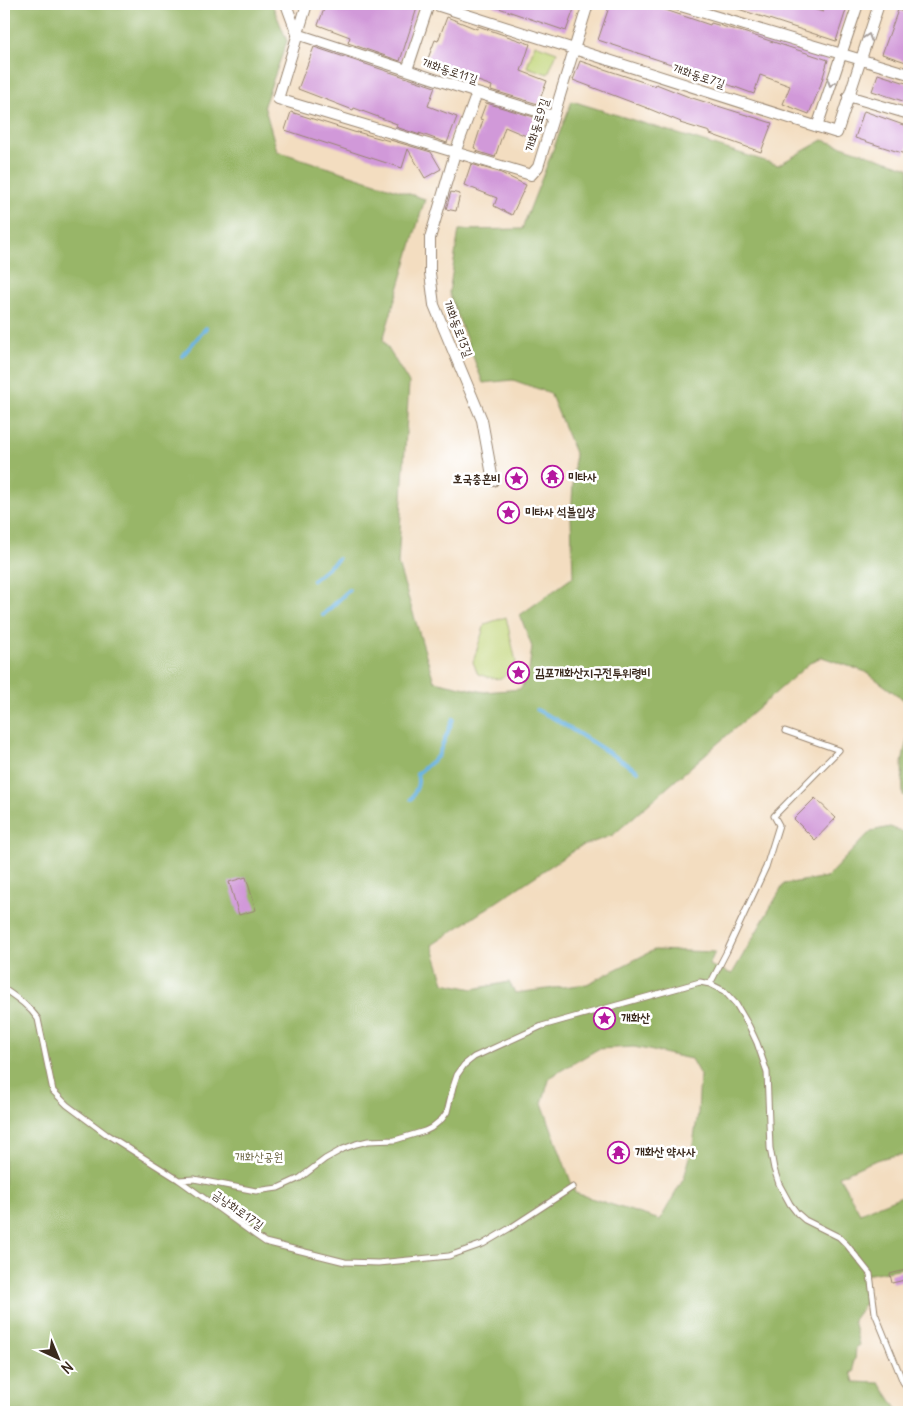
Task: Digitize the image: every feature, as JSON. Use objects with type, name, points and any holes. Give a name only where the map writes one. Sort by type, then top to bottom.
[{"type":"street","points":[[286,4],[297,34]]},
{"type":"street","points":[[307,4],[278,99],[455,153]]},
{"type":"street","name":"개화동로11길","points":[[553,116],[407,70],[431,4],[574,48]]},
{"type":"street","name":"개화동로9길","points":[[455,153],[531,176],[538,168],[588,4]]},
{"type":"street","points":[[674,4],[909,74]]},
{"type":"street","points":[[817,127],[858,4]]},
{"type":"street","name":"개화동로7길","points":[[574,48],[836,133],[879,4]]},
{"type":"street","points":[[297,34],[407,70]]},
{"type":"street","name":"개화동로13길","points":[[477,93],[455,153],[430,238],[431,281],[434,305],[482,420],[493,481]]},
{"type":"street","points":[[848,96],[909,114]]},
{"type":"lane","points":[[710,984],[766,867],[779,825],[774,816],[839,750],[785,731]]},
{"type":"lane","points":[[179,1180],[194,1179],[256,1191],[278,1188],[300,1178],[325,1159],[343,1149],[368,1141],[394,1140],[431,1128],[447,1112],[457,1075],[474,1056],[542,1026],[700,982],[710,984],[724,991],[736,1004],[760,1050],[767,1072],[770,1148],[779,1184],[797,1213],[805,1220],[847,1245],[870,1274],[875,1313],[903,1382],[909,1390]]},
{"type":"lane","name":"금낭화로17길","points":[[4,990],[23,1002],[38,1019],[53,1091],[67,1105],[86,1120],[179,1180],[266,1242],[346,1262],[378,1263],[449,1256],[483,1244],[573,1187]]},
{"type":"green space","name":"개화산공원","points":[[4,4],[178,4],[200,10],[203,4],[272,4],[287,41],[264,105],[277,151],[425,199],[383,340],[409,383],[398,564],[434,681],[484,692],[521,689],[529,670],[532,647],[520,615],[573,577],[571,517],[575,453],[550,393],[513,380],[483,383],[449,293],[459,230],[522,229],[572,101],[778,165],[823,140],[909,168],[909,717],[904,700],[866,672],[822,657],[812,661],[613,835],[579,847],[432,945],[444,983],[473,989],[509,982],[515,993],[587,984],[654,950],[715,952],[709,965],[732,974],[784,884],[827,877],[871,831],[890,827],[909,834],[909,1155],[882,1158],[839,1176],[860,1213],[909,1193],[909,1267],[864,1275],[866,1302],[853,1320],[859,1345],[856,1347],[855,1359],[853,1361],[854,1372],[851,1372],[854,1382],[880,1383],[899,1412],[4,1412]],"holes":[[[634,1047],[691,1059],[700,1075],[698,1113],[692,1150],[684,1178],[660,1220],[575,1193],[542,1103],[550,1077],[598,1049]]]},
{"type":"green space","points":[[535,44],[557,52],[548,74],[527,67]]},
{"type":"green space","points":[[506,617],[516,662],[504,676],[497,679],[478,674],[473,662],[485,624]]},
{"type":"green space","points":[[909,731],[909,799],[903,795],[902,763]]},
{"type":"building","points":[[326,4],[402,4],[417,8],[400,61],[348,43],[350,37],[318,25]]},
{"type":"building","points":[[493,4],[557,4],[574,9],[566,31],[493,6]]},
{"type":"building","points":[[610,4],[648,4],[710,25],[711,23],[743,32],[828,60],[809,114],[783,104],[790,86],[760,75],[754,94],[598,40]]},
{"type":"building","points":[[729,4],[796,4],[823,12],[826,4],[848,4],[836,41],[729,6]]},
{"type":"building","points":[[898,10],[909,14],[909,63],[882,54]]},
{"type":"building","points":[[447,17],[477,29],[478,26],[530,44],[521,71],[547,81],[538,104],[491,90],[492,86],[464,76],[465,74],[427,61],[435,40],[438,41]]},
{"type":"building","points":[[314,47],[435,87],[428,106],[457,117],[447,143],[396,127],[397,124],[298,89]]},
{"type":"building","points":[[580,61],[772,123],[761,152],[710,134],[710,132],[680,123],[647,108],[573,80]]},
{"type":"building","points":[[878,74],[909,84],[909,103],[872,91]]},
{"type":"building","points":[[486,103],[534,117],[533,121],[537,123],[531,138],[505,127],[495,157],[476,151],[477,149],[474,148],[483,120],[480,119]]},
{"type":"building","points":[[864,111],[909,127],[909,142],[905,154],[855,138]]},
{"type":"building","points":[[291,112],[357,133],[431,152],[441,169],[425,178],[408,149],[402,168],[285,130]]},
{"type":"building","points":[[471,164],[499,172],[526,185],[512,215],[494,206],[497,198],[464,185]]},
{"type":"building","points":[[451,192],[460,194],[456,211],[446,209]]},
{"type":"building","points":[[815,798],[836,818],[815,840],[794,819]]},
{"type":"building","points":[[246,877],[256,910],[239,915],[229,882]]},
{"type":"building","points":[[909,1269],[909,1279],[892,1283],[890,1274]]},
{"type":"waterway","points":[[182,356],[206,328]]},
{"type":"waterway","points":[[313,580],[338,559]]},
{"type":"waterway","points":[[323,615],[349,590]]},
{"type":"waterway","points":[[537,710],[555,719],[638,771]]},
{"type":"waterway","points":[[411,799],[418,784],[417,774],[438,756],[453,719]]},
{"type":"place","name":"미타사","points":[[552,477]]},
{"type":"place","name":"호국충흔비","points":[[517,479]]},
{"type":"place","name":"미타사 석불입상","points":[[509,512]]},
{"type":"place","name":"김포개화산지구전투위령비","points":[[519,673]]},
{"type":"place","name":"개화산","points":[[605,1018]]},
{"type":"place","name":"개화산 약사사","points":[[619,1152]]}]
